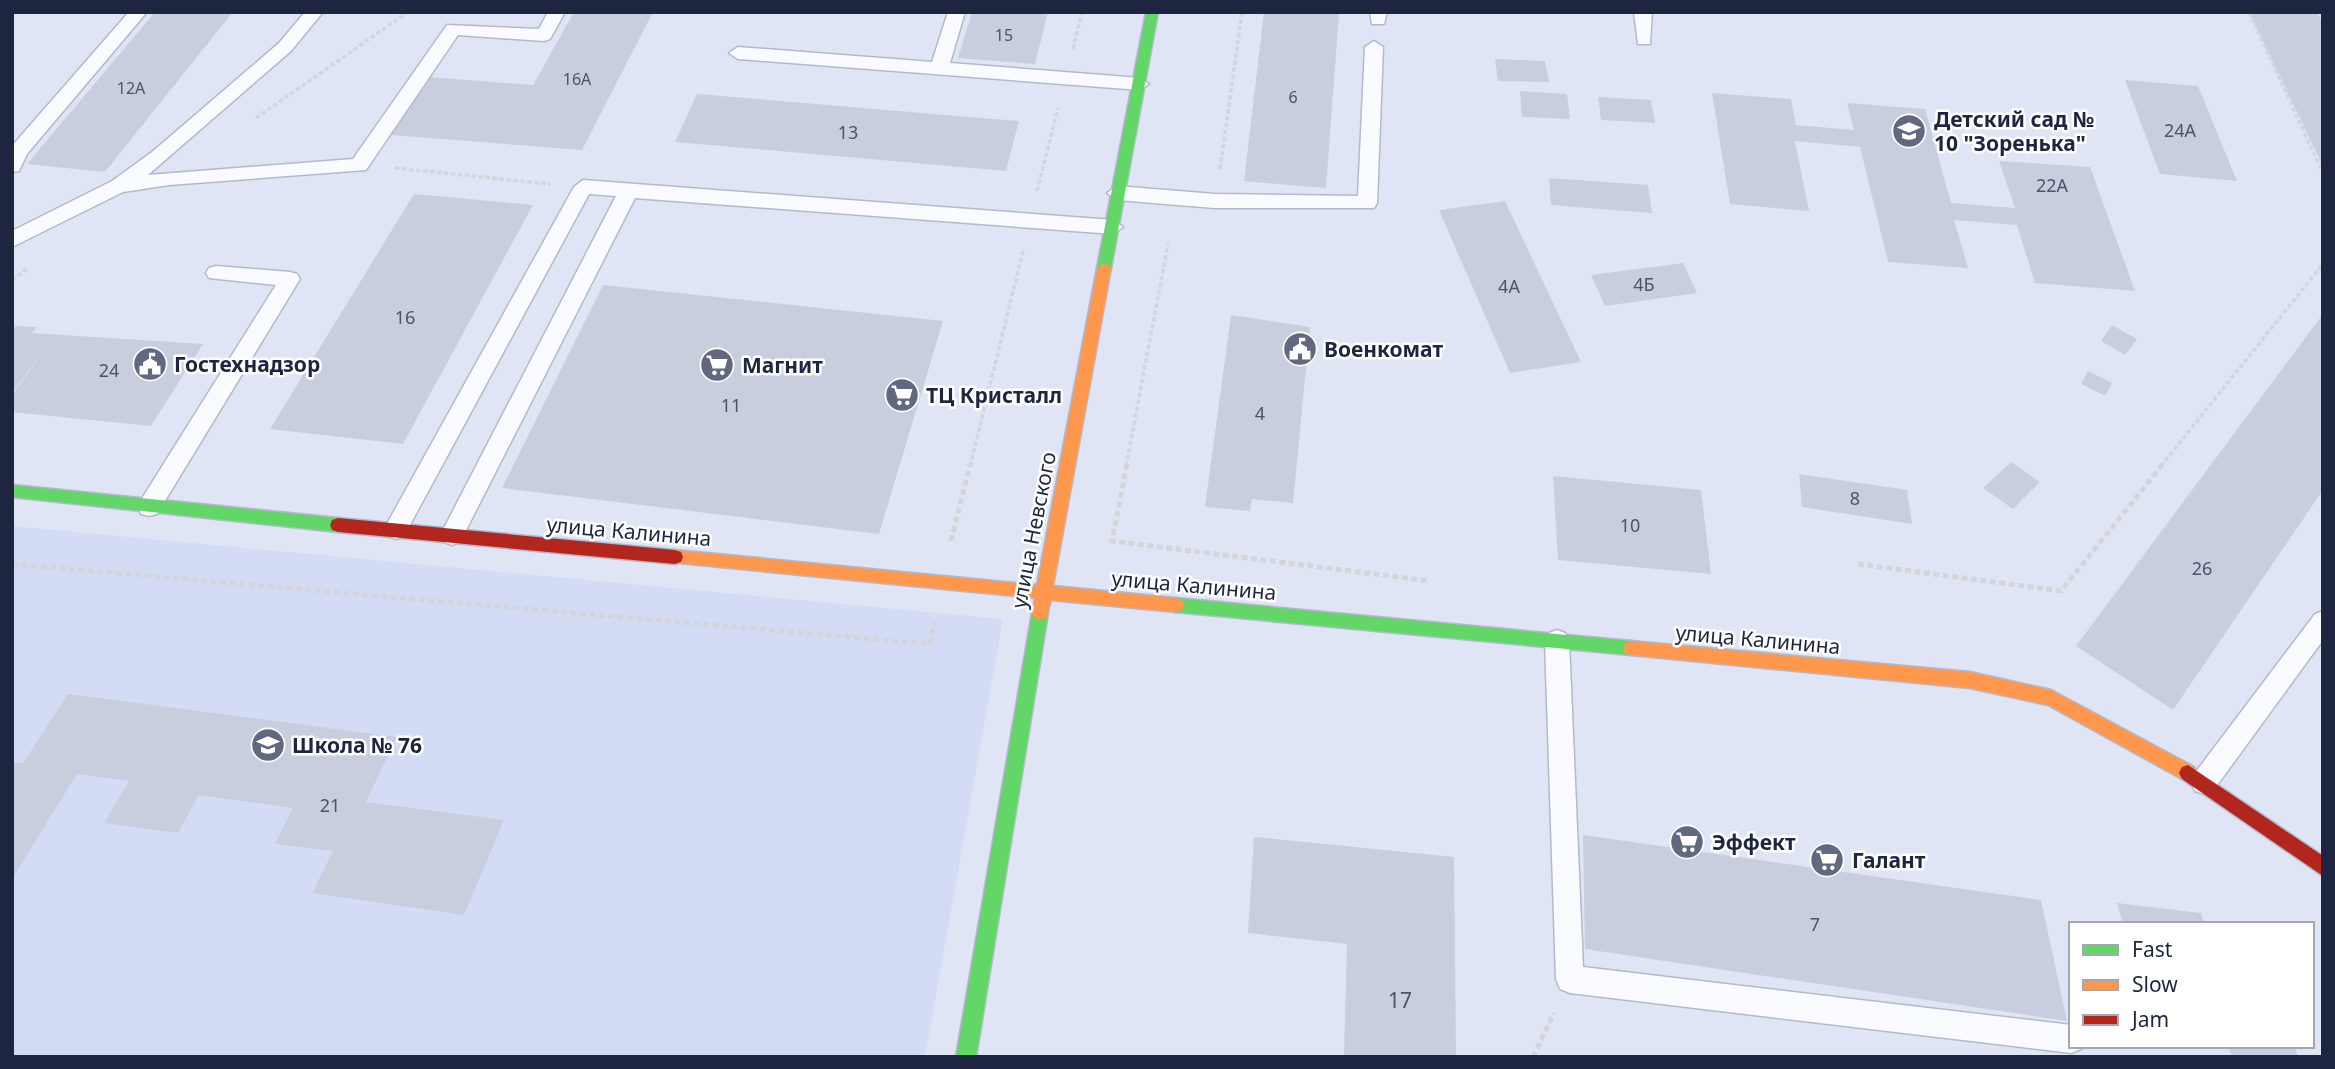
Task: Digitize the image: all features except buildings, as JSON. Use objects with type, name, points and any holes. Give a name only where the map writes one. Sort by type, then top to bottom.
[{"type":"street","name":"улица Невского","points":[[966,1057],[1043,592],[1152,12]]},
{"type":"street","name":"улица Калинина","points":[[12,491],[149,507],[1970,680],[2051,698],[2204,782],[2323,867]]},
{"type":"lane","points":[[12,166],[19,151],[139,12]]},
{"type":"lane","points":[[12,240],[119,186],[159,157],[285,47],[315,12]]},
{"type":"lane","points":[[119,186],[169,178],[359,165],[453,29],[544,35],[556,12]]},
{"type":"lane","points":[[939,69],[957,12]]},
{"type":"lane","points":[[1643,12],[1644,40]]},
{"type":"lane","points":[[1117,193],[1215,201],[1367,204],[1374,47]]},
{"type":"lane","points":[[738,53],[1140,84]]},
{"type":"lane","points":[[396,529],[583,187],[1113,228]]},
{"type":"lane","points":[[453,535],[629,190]]},
{"type":"lane","points":[[149,507],[290,279],[216,273]]},
{"type":"lane","points":[[2204,782],[2323,621]]},
{"type":"lane","points":[[1557,641],[1570,979],[2069,1039]]},
{"type":"path","points":[[12,564],[930,644],[941,582],[1082,12]]},
{"type":"path","points":[[1215,201],[1242,12]]},
{"type":"path","points":[[2249,12],[2323,173]]},
{"type":"path","points":[[359,165],[583,187]]},
{"type":"path","points":[[1168,244],[1112,541],[1430,581]]},
{"type":"path","points":[[1857,564],[2061,591],[2323,264]]},
{"type":"path","points":[[1533,1057],[1570,979]]},
{"type":"shaded area","points":[[12,526],[1003,619],[925,1057],[12,1057]]},
{"type":"traffic: fast","points":[[1104,268],[1152,12]]},
{"type":"traffic: fast","points":[[12,491],[338,525]]},
{"type":"traffic: fast","points":[[1176,605],[1631,648]]},
{"type":"traffic: fast","points":[[966,1057],[1040,613]]},
{"type":"traffic: slow","points":[[1040,613],[1104,268]]},
{"type":"traffic: slow","points":[[675,557],[1176,605]]},
{"type":"traffic: slow","points":[[1631,648],[1970,680],[2051,698],[2188,773]]},
{"type":"traffic: jam","points":[[338,525],[675,557]]},
{"type":"traffic: jam","points":[[2188,773],[2323,867]]},
{"type":"place","name":"Детский сад № 10 \"Зоренька\"","points":[[1909,131]]},
{"type":"place","name":"Военкомат","points":[[1300,349]]},
{"type":"place","name":"Гостехнадзор","points":[[150,364]]},
{"type":"place","name":"Магнит","points":[[717,365]]},
{"type":"place","name":"ТЦ Кристалл","points":[[902,395]]},
{"type":"place","name":"Школа № 76","points":[[268,745]]},
{"type":"place","name":"Эффект","points":[[1687,842]]},
{"type":"place","name":"Галант","points":[[1827,860]]}]
